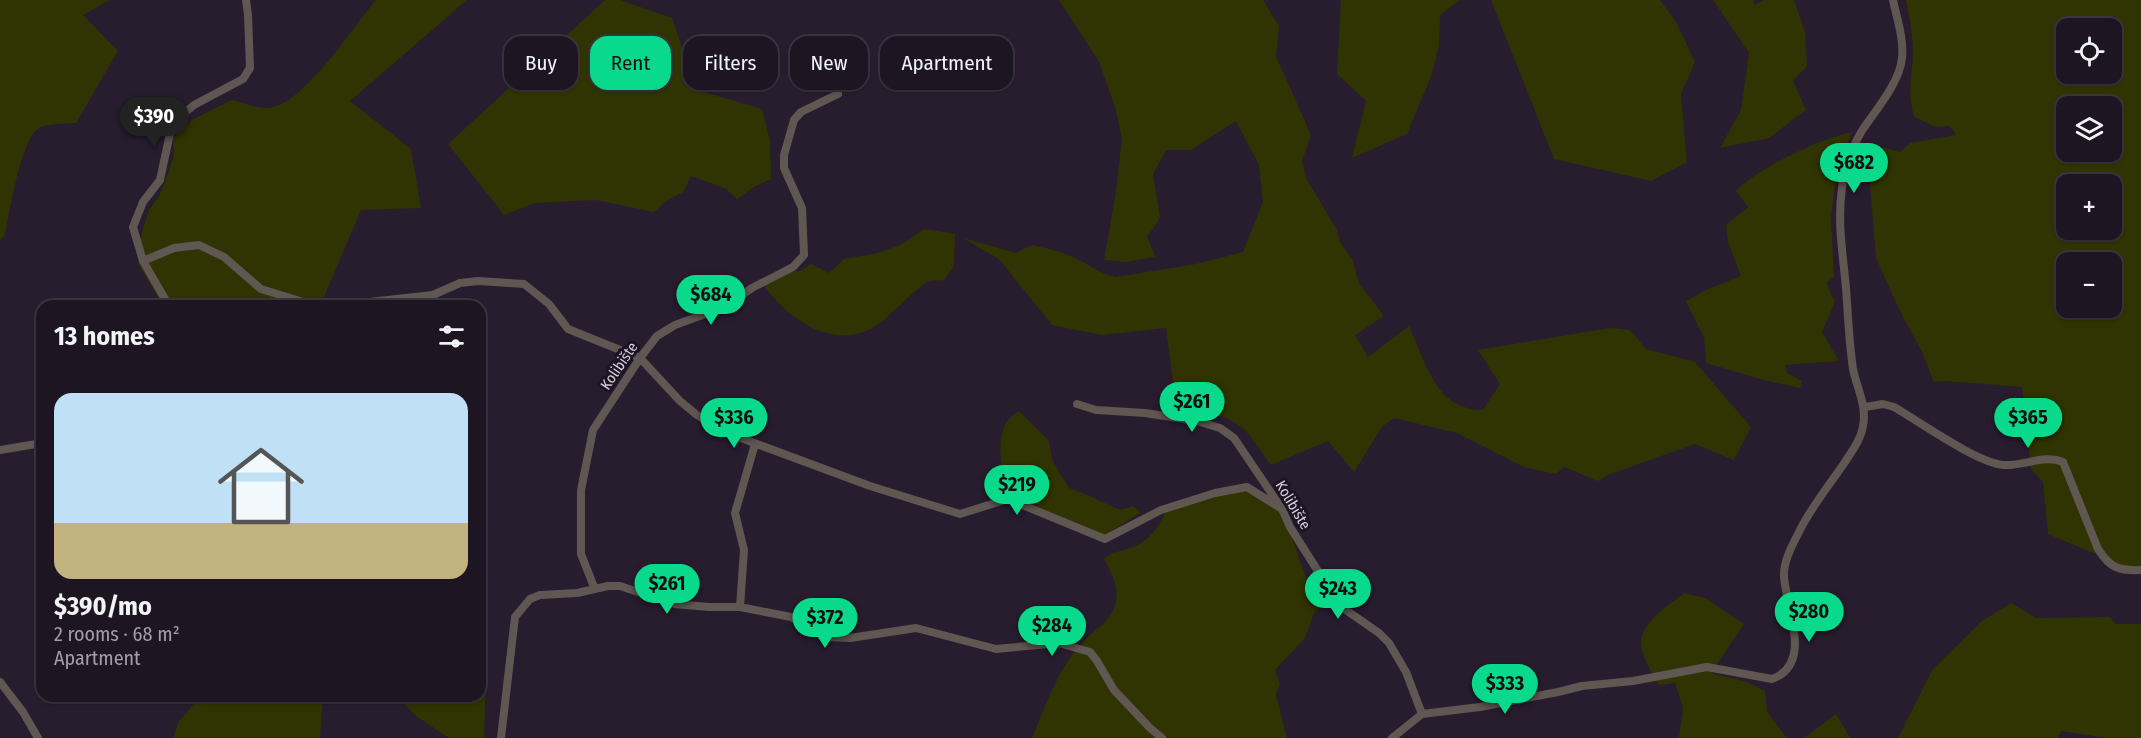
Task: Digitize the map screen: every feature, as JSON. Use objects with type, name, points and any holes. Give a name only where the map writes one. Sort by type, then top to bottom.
[{"type":"street","points":[[166,300],[143,261],[133,227],[143,202],[160,180],[174,122],[194,105],[243,79],[250,68],[246,0]]},
{"type":"street","points":[[1392,738],[1422,714],[1480,707],[1558,693],[1582,686],[1633,681],[1707,667],[1772,679],[1781,676],[1794,655],[1796,643],[1784,575],[1786,560],[1800,529],[1856,445],[1863,427],[1865,407],[1854,370],[1840,244],[1842,187],[1849,160],[1862,130],[1874,116],[1893,83],[1902,60],[1902,44],[1893,0]]},
{"type":"street","name":"Kolibište","points":[[594,587],[580,554],[581,490],[594,430],[640,358],[657,336],[675,325],[727,306],[752,288],[793,267],[804,255],[801,208],[784,168],[784,155],[794,120],[801,111],[838,94]]},
{"type":"street","points":[[143,261],[174,248],[199,245],[224,257],[261,289],[297,300]]},
{"type":"street","points":[[388,300],[433,295],[460,284],[478,280],[524,284],[549,304],[568,329],[640,358],[680,401],[697,415],[722,430],[870,486],[960,514],[1008,499],[1105,539],[1161,510],[1215,493],[1247,487],[1282,509]]},
{"type":"street","points":[[1865,407],[1883,404],[1894,407],[1987,462],[2005,465],[2053,458],[2063,462],[2098,549],[2106,562],[2119,569],[2141,570]]},
{"type":"street","name":"Kolibište","points":[[1077,405],[1095,410],[1145,413],[1197,421],[1220,428],[1234,438],[1282,509],[1290,527],[1343,609],[1379,633],[1389,643],[1406,672],[1422,714]]},
{"type":"street","points":[[0,450],[36,444]]},
{"type":"street","points":[[740,607],[744,550],[735,513],[755,444]]},
{"type":"street","points":[[501,738],[515,617],[530,599],[540,595],[577,593],[594,587],[620,586],[674,604],[740,607],[791,617],[826,637],[850,638],[916,628],[996,649],[1059,644],[1083,650],[1090,652],[1114,690],[1162,738]]},
{"type":"street","points":[[0,682],[23,712],[38,738]]},
{"type":"green space","points":[[0,0],[110,0],[83,15],[118,51],[76,123],[43,126],[32,135],[21,162],[5,235],[0,240]]},
{"type":"green space","points":[[376,0],[467,0],[350,101],[411,149],[421,208],[361,210],[323,300],[159,300],[139,265],[137,248],[149,210],[159,196],[169,171],[174,155],[173,138],[192,120],[231,100],[267,108],[281,104],[296,95],[326,63]]},
{"type":"green space","points":[[605,0],[620,0],[672,18],[683,50],[683,90],[697,90],[762,109],[770,141],[771,179],[737,199],[726,189],[691,176],[683,192],[666,201],[654,212],[596,200],[535,203],[504,215],[448,144],[507,90],[578,90],[578,36],[566,36]]},
{"type":"green space","points":[[1059,0],[1263,0],[1279,26],[1276,56],[1311,135],[1302,161],[1307,180],[1337,230],[1340,242],[1352,259],[1359,283],[1384,316],[1355,335],[1368,357],[1409,326],[1434,382],[1443,393],[1454,402],[1467,408],[1483,410],[1500,384],[1478,350],[1610,328],[1630,330],[1646,349],[1695,362],[1751,427],[1734,460],[1695,444],[1608,475],[1598,481],[1564,467],[1556,474],[1524,467],[1457,433],[1394,418],[1382,427],[1354,472],[1328,441],[1271,465],[1249,435],[1235,423],[1214,414],[1183,407],[1174,390],[1166,328],[1102,335],[1052,325],[999,259],[963,238],[1016,253],[1032,245],[1048,249],[1078,259],[1116,277],[1196,264],[1243,252],[1263,202],[1259,165],[1236,121],[1191,150],[1166,150],[1153,174],[1160,218],[1147,237],[1156,257],[1126,262],[1104,260],[1116,191],[1122,138],[1115,107],[1099,62]]},
{"type":"green space","points":[[1341,0],[1460,0],[1440,15],[1439,46],[1432,74],[1407,134],[1352,158],[1366,101],[1337,74]]},
{"type":"green space","points":[[1491,0],[1660,0],[1676,22],[1695,62],[1681,94],[1687,162],[1651,181],[1554,159]]},
{"type":"green space","points":[[1713,0],[1753,0],[1755,5],[1764,0],[1794,0],[1805,32],[1807,66],[1793,81],[1806,110],[1769,138],[1720,148],[1741,110],[1749,53]]},
{"type":"green space","points":[[1906,0],[2141,0],[2141,573],[2048,534],[2043,482],[2031,469],[2022,387],[1934,382],[1922,352],[1876,258],[1869,171],[1874,153],[1883,147],[1900,152],[1910,143],[1956,135],[1950,126],[1936,127],[1914,117],[1910,91],[1912,32]]},
{"type":"green space","points":[[1852,132],[1837,169],[1831,217],[1834,277],[1826,283],[1835,302],[1822,332],[1839,361],[1785,365],[1787,373],[1802,381],[1800,388],[1706,363],[1704,337],[1686,301],[1708,289],[1741,276],[1728,242],[1726,225],[1748,207],[1736,191],[1775,163],[1823,141]]},
{"type":"green space","points":[[924,229],[955,234],[954,266],[944,280],[930,281],[925,284],[883,321],[861,333],[829,334],[813,328],[785,309],[763,284],[787,271],[800,271],[811,264],[829,273],[844,259],[878,253],[900,245]]},
{"type":"green space","points":[[1019,411],[1049,441],[1052,460],[1069,488],[1120,510],[1133,506],[1141,512],[1105,535],[1007,495],[1001,461],[1001,438],[1010,418]]},
{"type":"green space","points":[[1246,485],[1280,512],[1313,596],[1322,606],[1314,613],[1305,638],[1275,670],[1280,684],[1276,694],[1287,738],[1032,738],[1067,662],[1084,641],[1107,619],[1114,608],[1117,597],[1115,585],[1104,559],[1147,538],[1156,529],[1165,512]]},
{"type":"green space","points":[[1684,593],[1705,598],[1744,624],[1711,673],[1747,682],[1765,691],[1767,712],[1787,738],[1679,738],[1683,708],[1675,683],[1659,685],[1650,670],[1641,642],[1642,635],[1651,621]]},
{"type":"green space","points":[[2011,603],[2036,618],[2110,617],[2116,624],[2141,624],[2141,738],[2107,738],[2061,731],[2058,738],[1898,738],[1933,669],[1982,621]]},
{"type":"green space","points":[[196,702],[323,702],[320,738],[173,738],[179,721]]},
{"type":"green space","points":[[403,702],[485,702],[484,738],[449,738],[416,716]]},
{"type":"green space","points":[[1836,714],[1850,738],[1804,738]]}]
